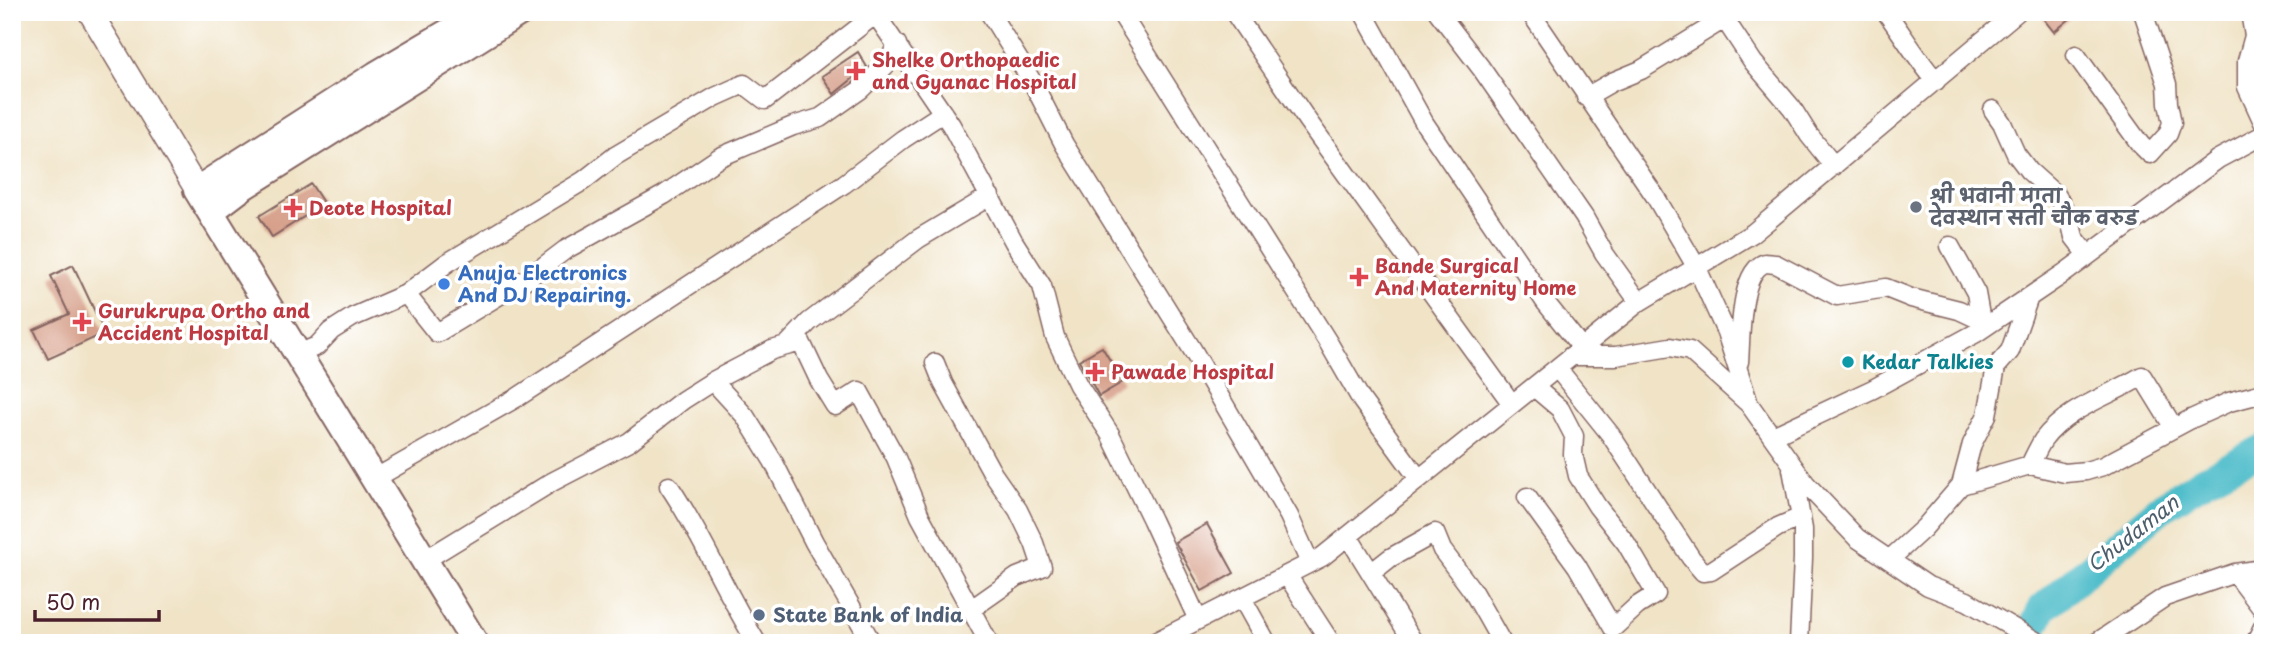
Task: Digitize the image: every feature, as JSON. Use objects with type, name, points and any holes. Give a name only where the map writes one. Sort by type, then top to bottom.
[{"type":"highway","points":[[204,201],[376,75],[483,12]]},
{"type":"highway","points":[[204,201],[244,186],[520,12]]},
{"type":"highway","points":[[204,201],[475,643]]},
{"type":"main road","points":[[90,12],[204,201]]},
{"type":"street","points":[[989,12],[1033,83],[1064,144],[1192,349],[1289,516],[1310,563]]},
{"type":"street","points":[[1119,12],[1362,401],[1419,479]]},
{"type":"street","points":[[1234,12],[1307,120],[1511,404]]},
{"type":"street","points":[[1363,12],[1425,124],[1565,329],[1576,352]]},
{"type":"street","points":[[1438,12],[1481,68],[1639,302]]},
{"type":"street","points":[[1530,12],[1655,196],[1697,268],[1726,332],[1749,404]]},
{"type":"street","points":[[1886,12],[1914,55],[1936,82]]},
{"type":"street","points":[[1153,643],[1322,557],[1639,302],[1753,233],[2017,12]]},
{"type":"street","points":[[2076,55],[2150,154],[2168,134],[2172,123],[2167,84],[2143,12]]},
{"type":"street","points":[[2250,12],[2254,36],[2247,61],[2247,87],[2263,122]]},
{"type":"street","points":[[298,354],[317,346],[331,331],[353,317],[406,294],[447,263],[583,181],[615,156],[715,97],[744,84],[765,100],[875,13],[943,113],[1014,242],[1042,286],[1055,337],[1078,385],[1110,434],[1198,620]]},
{"type":"street","points":[[1586,97],[1641,70],[1722,15],[1753,62],[1834,166]]},
{"type":"street","points":[[406,294],[437,333],[528,278],[565,250],[656,199],[720,157],[793,126],[820,118],[860,90],[888,63],[897,44]]},
{"type":"street","points":[[1993,110],[2016,155],[2029,171],[2057,196],[2070,220],[2074,237],[2088,255]]},
{"type":"street","points":[[374,479],[518,397],[844,184],[943,113]]},
{"type":"street","points":[[1773,436],[1873,389],[2029,297],[2218,159],[2263,135]]},
{"type":"street","points":[[786,346],[809,322],[918,239],[990,196]]},
{"type":"street","points":[[1950,246],[1976,293],[1985,322]]},
{"type":"street","points":[[1739,372],[1746,293],[1756,270],[1765,263],[1776,264],[1837,296],[1886,288],[1959,310],[1985,322]]},
{"type":"street","points":[[1889,560],[1924,528],[1961,485],[1972,444],[1987,415],[1996,367],[2010,351],[2029,297]]},
{"type":"street","points":[[425,560],[552,482],[629,442],[683,400],[713,381],[772,350],[801,342],[835,406],[859,391],[896,458],[920,516],[989,643]]},
{"type":"street","points":[[1576,352],[1616,356],[1670,347],[1690,351],[1749,404],[1806,484],[1857,538],[1928,586],[1968,601],[2039,643]]},
{"type":"street","points":[[935,363],[943,383],[993,474],[1018,510],[1042,566],[1009,582],[970,610]]},
{"type":"street","points":[[1556,368],[1610,434],[1691,558],[1703,572],[1711,571],[1778,527],[1801,517]]},
{"type":"street","points":[[2030,465],[2042,441],[2061,421],[2080,407],[2142,376],[2174,428]]},
{"type":"street","points":[[713,381],[745,416],[773,461],[814,542],[872,643]]},
{"type":"street","points":[[1527,497],[1577,566],[1613,628],[1637,606],[1656,594],[1626,543],[1578,476],[1573,454],[1574,436],[1560,409],[1534,387]]},
{"type":"street","points":[[1961,485],[2030,465],[2065,473],[2103,466],[2229,402],[2263,393]]},
{"type":"street","points":[[1791,462],[1801,517],[1803,558],[1799,643]]},
{"type":"street","points":[[669,486],[691,517],[735,607],[757,643]]},
{"type":"street","points":[[1371,573],[1390,558],[1435,533],[1442,550],[1472,590],[1502,643]]},
{"type":"street","points":[[1348,536],[1414,643]]},
{"type":"street","points":[[2096,643],[2165,597],[2235,573],[2263,569]]},
{"type":"street","points":[[2235,573],[2263,610]]},
{"type":"street","points":[[1287,575],[1331,643]]},
{"type":"street","points":[[1242,598],[1267,643]]},
{"type":"street","points":[[2255,643],[2263,627]]},
{"type":"building","points":[[2038,12],[2078,12],[2054,32]]},
{"type":"building","points":[[858,52],[867,67],[834,94],[822,76]]},
{"type":"building","points":[[311,184],[324,204],[272,237],[259,216]]},
{"type":"building","points":[[73,265],[105,333],[48,359],[34,330],[69,314],[51,276]]},
{"type":"building","points":[[1102,347],[1123,382],[1099,396],[1079,360]]},
{"type":"building","points":[[1207,524],[1234,573],[1202,591],[1175,542]]},
{"type":"waterway","name":"Chudaman","points":[[2025,643],[2043,608],[2166,504],[2204,480],[2263,449]]},
{"type":"place","name":"Shelke Orthopaedic and Gyanac Hospital","points":[[856,71]]},
{"type":"place","name":"श्री भवानी माता देवस्थान सती चौक वरुड","points":[[1916,207]]},
{"type":"place","name":"Deote Hospital","points":[[293,208]]},
{"type":"place","name":"Bande Surgical And Maternity Home","points":[[1359,277]]},
{"type":"place","name":"Anuja Electronics And DJ Repairing.","points":[[444,284]]},
{"type":"place","name":"Gurukrupa Ortho and Accident Hospital","points":[[82,322]]},
{"type":"place","name":"Kedar Talkies","points":[[1848,362]]},
{"type":"place","name":"Pawade Hospital","points":[[1095,372]]},
{"type":"place","name":"State Bank of India","points":[[759,615]]}]
